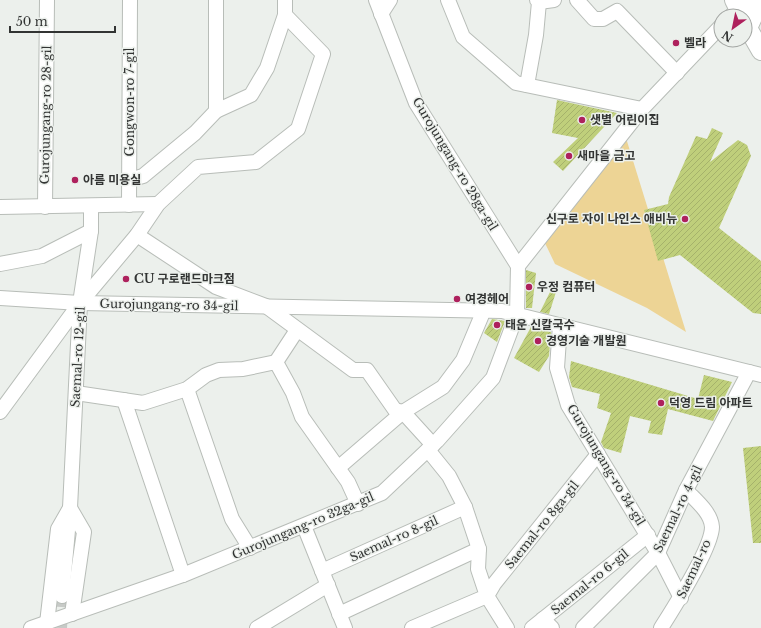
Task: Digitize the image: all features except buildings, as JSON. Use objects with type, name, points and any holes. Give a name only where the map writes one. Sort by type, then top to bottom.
[{"type":"street","name":"Gurojungang-ro 28-gil","points":[[45,207],[47,0]]},
{"type":"street","name":"Gongwon-ro 7-gil","points":[[129,205],[130,0]]},
{"type":"street","points":[[216,0],[216,111]]},
{"type":"street","points":[[130,180],[143,176],[195,133],[216,111],[251,95],[267,68],[285,15],[285,0]]},
{"type":"street","name":"Gurojungang-ro 28ga-gil","points":[[376,0],[380,14],[416,103],[518,266]]},
{"type":"street","points":[[380,14],[390,0]]},
{"type":"street","points":[[448,0],[463,37],[516,82],[642,109]]},
{"type":"street","points":[[527,85],[536,35],[538,1],[554,0]]},
{"type":"street","points":[[577,0],[594,19],[603,19],[617,11],[677,72]]},
{"type":"street","points":[[0,412],[80,304],[137,235],[158,204],[198,167],[256,162],[298,130],[323,54],[285,15]]},
{"type":"street","points":[[518,266],[642,109],[713,34]]},
{"type":"street","points":[[753,36],[761,51]]},
{"type":"street","points":[[0,207],[158,204]]},
{"type":"street","name":"Saemal-ro 12-gil","points":[[62,596],[70,508],[80,304],[91,231],[91,206]]},
{"type":"street","points":[[0,264],[42,256],[91,231]]},
{"type":"street","name":"Gurojungang-ro 34-gil","points":[[137,235],[216,287],[266,306],[353,370],[367,370],[396,410],[403,412],[430,447]]},
{"type":"street","name":"Gurojungang-ro 32ga-gil","points":[[31,628],[183,576],[382,493],[430,447],[493,378],[517,314],[518,266]]},
{"type":"street","name":"Gurojungang-ro 34-gil","points":[[0,298],[80,304],[502,310],[755,374]]},
{"type":"street","points":[[338,468],[403,412],[443,387],[463,360],[484,310]]},
{"type":"street","name":"Gurojungang-ro 34-gil","points":[[560,325],[557,368],[568,405],[648,535],[681,598]]},
{"type":"street","points":[[76,393],[143,403],[187,388],[206,375],[219,370],[243,369],[276,362],[297,330]]},
{"type":"street","points":[[276,362],[293,393],[302,417],[348,482],[358,504]]},
{"type":"street","name":"Saemal-ro 4-gil","points":[[584,628],[658,553],[686,490],[755,374]]},
{"type":"street","points":[[187,388],[232,519],[250,548]]},
{"type":"street","points":[[124,400],[183,576]]},
{"type":"street","points":[[430,447],[449,476],[466,508],[479,549],[478,569],[487,596],[504,624]]},
{"type":"street","name":"Saemal-ro 8ga-gil","points":[[487,596],[494,584],[598,454]]},
{"type":"street","name":"Saemal-ro","points":[[661,628],[681,598],[707,543],[712,527],[707,513],[686,490]]},
{"type":"street","points":[[70,508],[84,532],[72,614]]},
{"type":"street","name":"Saemal-ro 12-gil","points":[[47,623],[58,529],[70,508]]},
{"type":"street","name":"Saemal-ro 8-gil","points":[[322,571],[466,508]]},
{"type":"street","points":[[304,526],[345,628]]},
{"type":"street","name":"Saemal-ro 6-gil","points":[[542,625],[648,535]]},
{"type":"street","points":[[339,614],[479,549]]},
{"type":"street","points":[[256,628],[328,585]]},
{"type":"street","points":[[412,628],[487,596]]},
{"type":"shaded area","points":[[626,138],[686,332],[647,308],[555,264],[544,241]]},
{"type":"tunnel","points":[[60,628],[62,596]]},
{"type":"place","name":"벨라","points":[[676,43]]},
{"type":"place","name":"샛별 어린이집","points":[[582,120]]},
{"type":"place","name":"새마을 금고","points":[[569,156]]},
{"type":"place","name":"아름 미용실","points":[[75,180]]},
{"type":"place","name":"신구로 자이 나인스 애비뉴","points":[[685,219]]},
{"type":"place","name":"CU 구로랜드마크점","points":[[126,279]]},
{"type":"place","name":"우정 컴퓨터","points":[[529,287]]},
{"type":"place","name":"여경헤어","points":[[457,299]]},
{"type":"place","name":"태운 신칼국수","points":[[497,325]]},
{"type":"place","name":"경영기술 개발원","points":[[538,341]]},
{"type":"place","name":"덕영 드림 아파트","points":[[661,403]]}]
